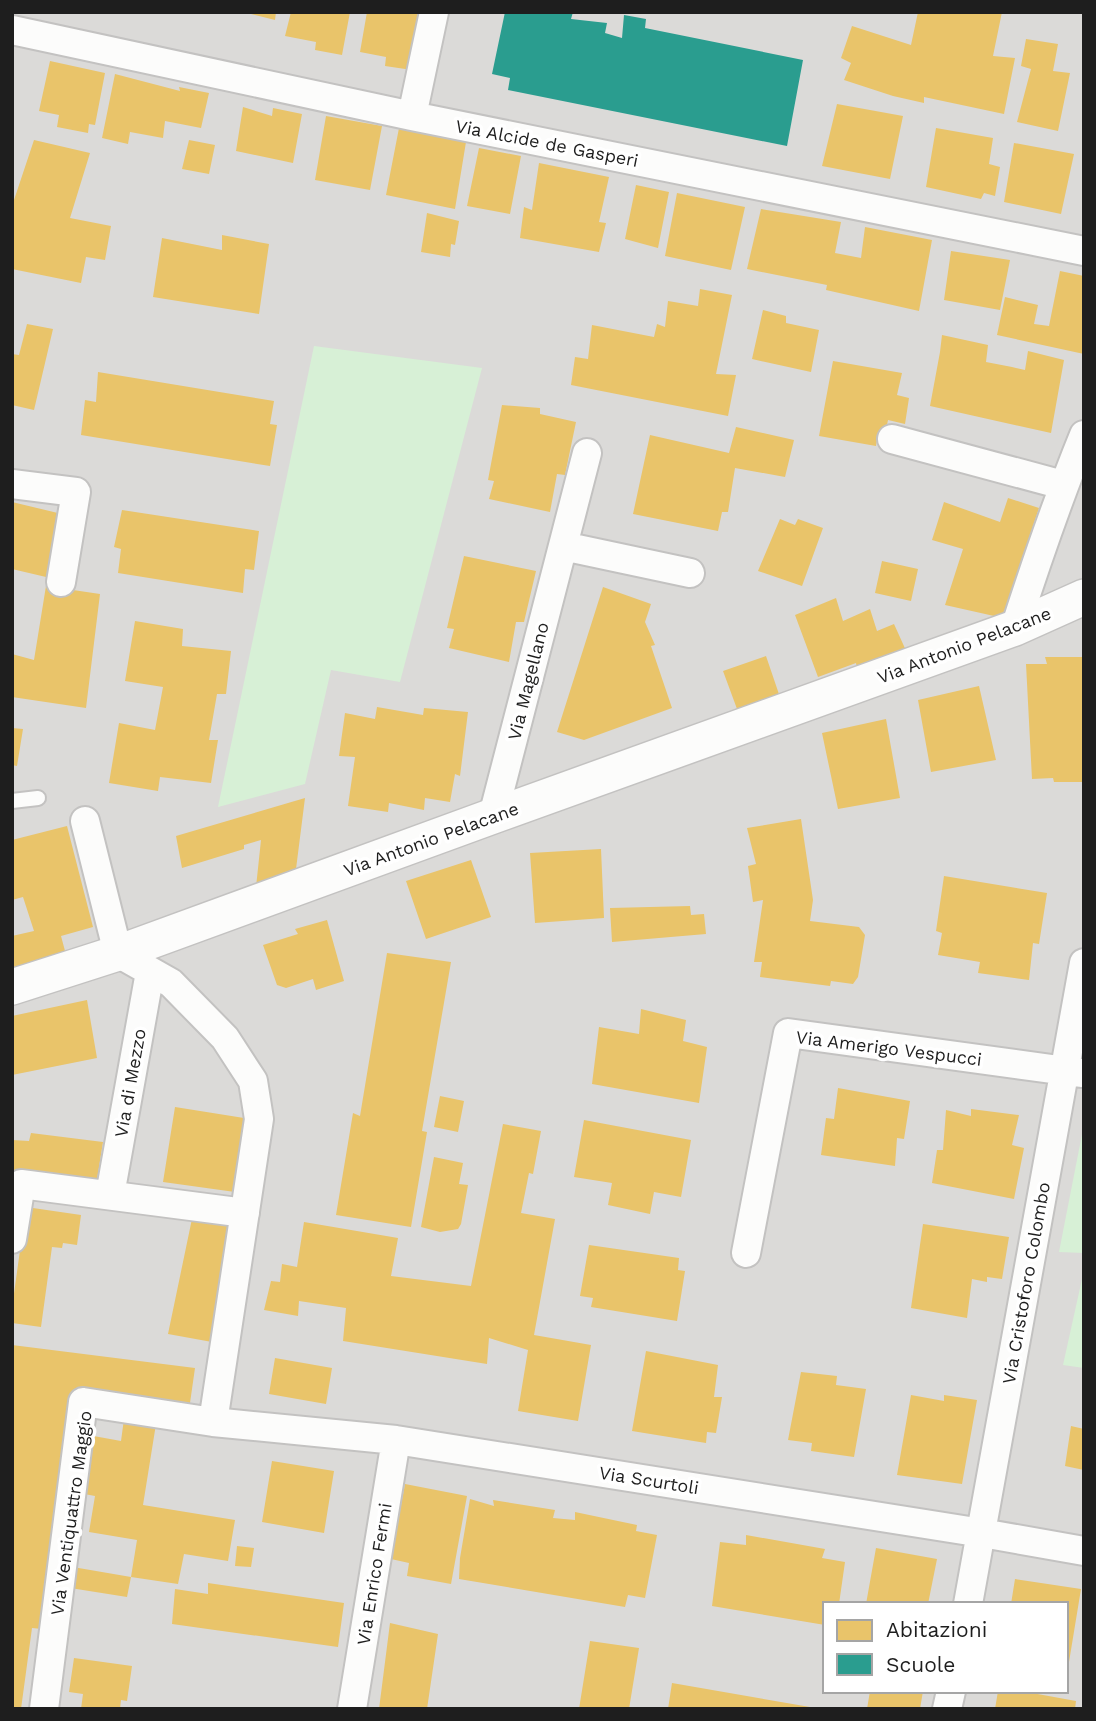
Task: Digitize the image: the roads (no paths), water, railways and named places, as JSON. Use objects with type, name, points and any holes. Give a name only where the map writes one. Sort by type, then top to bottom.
[{"type":"street","points":[[412,116],[435,12]]},
{"type":"street","name":"Via Alcide de Gasperi","points":[[12,30],[412,116],[1084,251]]},
{"type":"street","points":[[1016,628],[1063,485],[1084,435]]},
{"type":"street","points":[[892,439],[1063,485]]},
{"type":"street","name":"Via Magellano","points":[[493,816],[587,453]]},
{"type":"street","points":[[12,484],[76,492],[61,582]]},
{"type":"street","points":[[563,546],[690,573]]},
{"type":"street","name":"Via Antonio Pelacane","points":[[12,987],[118,953],[1016,628],[1083,599]]},
{"type":"street","points":[[85,821],[118,953],[171,983],[225,1038],[253,1081],[259,1119],[213,1422]]},
{"type":"street","name":"Via Cristoforo Colombo","points":[[968,1602],[1074,1072],[1084,963]]},
{"type":"street","name":"Via di Mezzo","points":[[110,1195],[150,972]]},
{"type":"street","name":"Via Amerigo Vespucci","points":[[747,1253],[788,1033],[1074,1072]]},
{"type":"street","points":[[12,1238],[21,1184],[245,1213]]},
{"type":"street","name":"Via Ventiquattro Maggio","points":[[44,1709],[83,1402],[213,1422]]},
{"type":"street","name":"Via Scurtoli","points":[[213,1422],[397,1440],[1084,1551]]},
{"type":"street","name":"Via Enrico Fermi","points":[[352,1709],[397,1440]]},
{"type":"lane","points":[[12,801],[38,798]]}]
